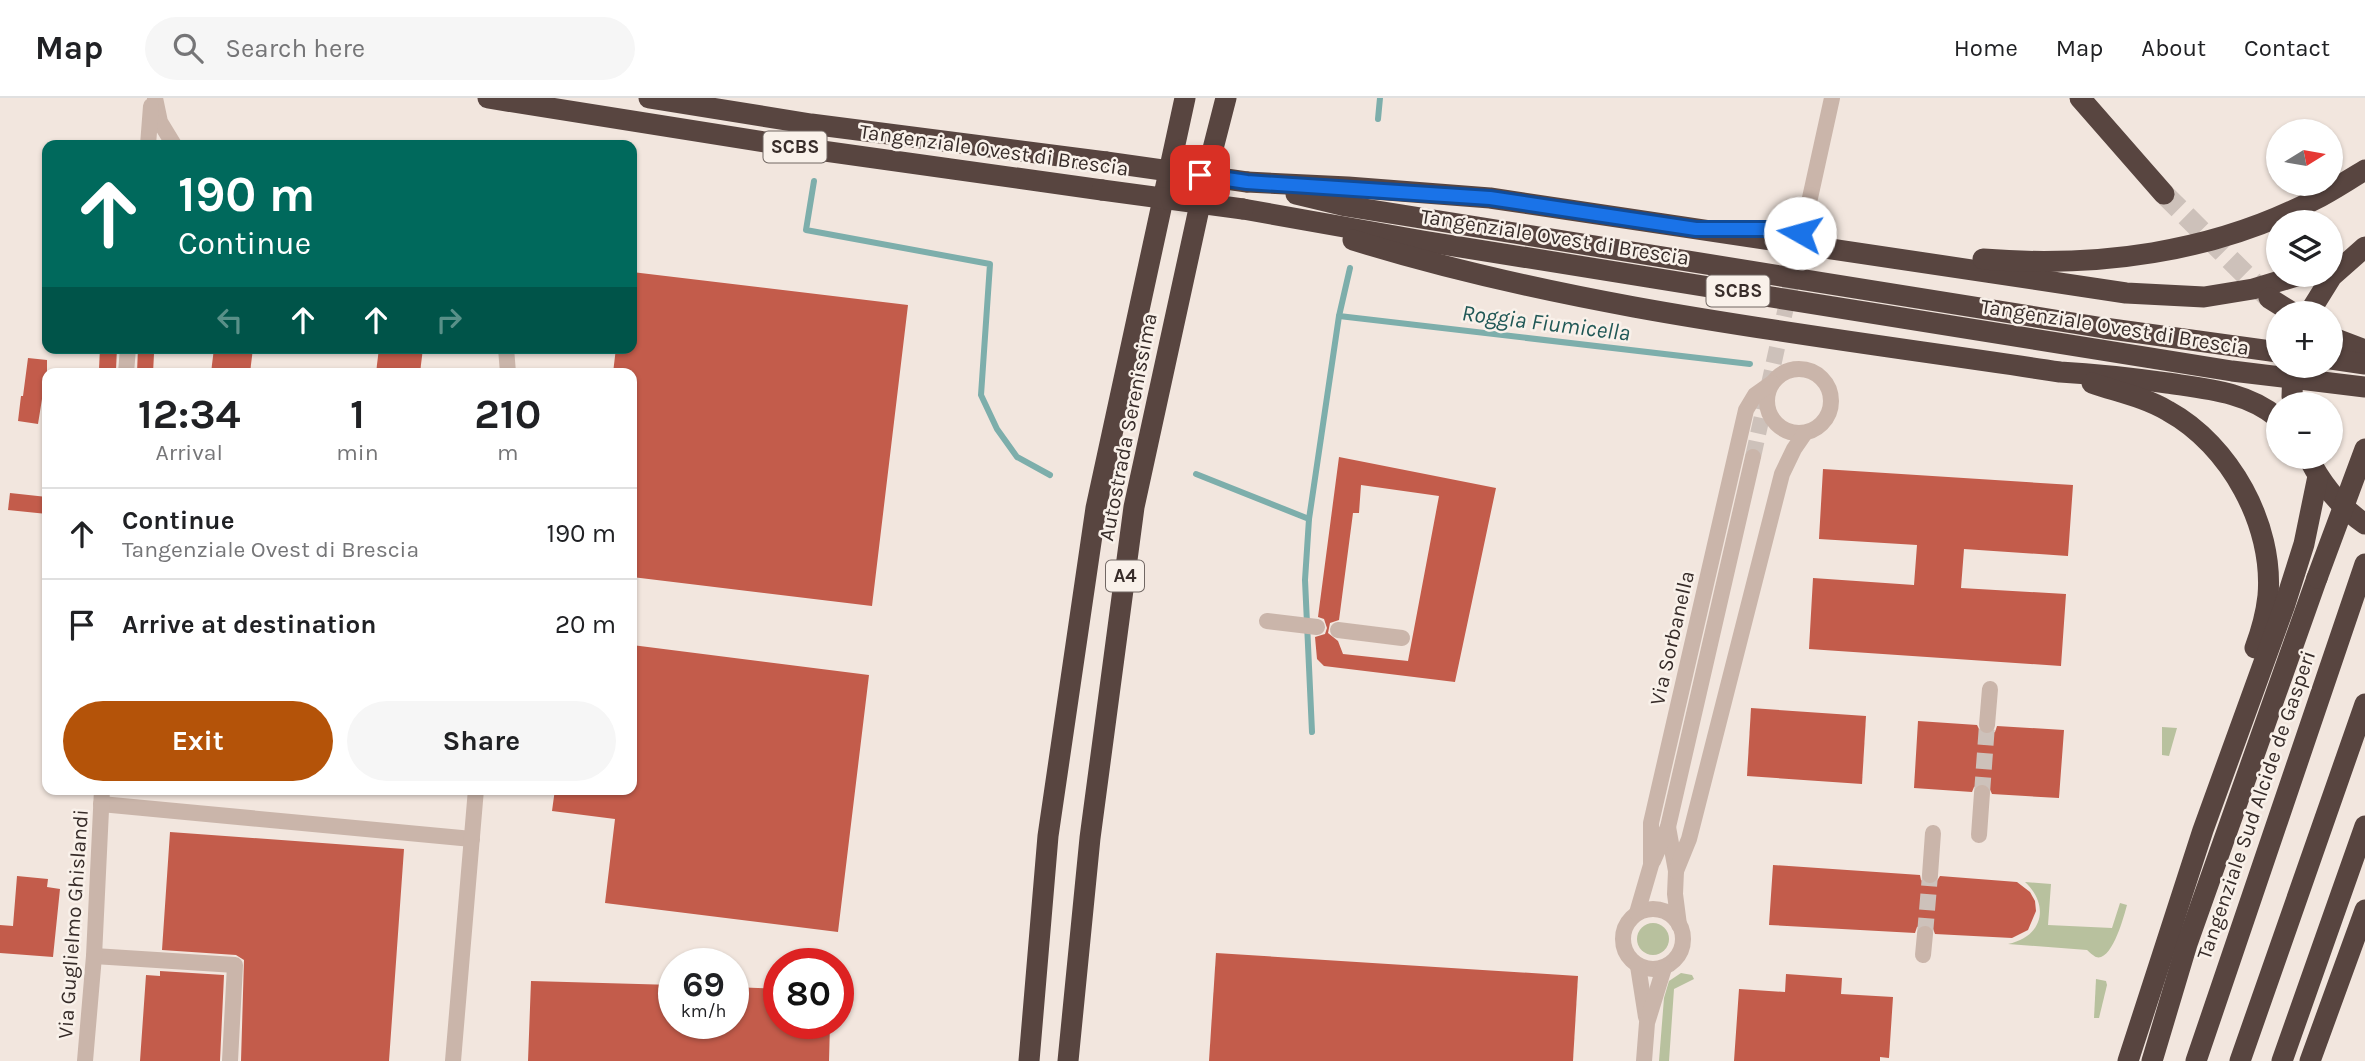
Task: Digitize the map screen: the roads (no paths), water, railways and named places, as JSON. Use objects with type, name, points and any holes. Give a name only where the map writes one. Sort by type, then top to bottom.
[{"type":"highway","name":"Tangenziale Ovest di Brescia","points":[[488,98],[802,148],[1243,209],[1437,243],[2232,371],[2365,387]]},
{"type":"highway","name":"Tangenziale Ovest di Brescia","points":[[649,98],[811,124],[1247,182],[1346,206],[2104,328],[2266,350]]},
{"type":"highway","name":"Autostrada Serenissima","points":[[1029,1061],[1048,836],[1096,508],[1185,98]]},
{"type":"highway","name":"Autostrada Serenissima","points":[[1068,1061],[1090,838],[1134,507],[1207,172],[1226,98]]},
{"type":"highway","points":[[2080,98],[2164,194]]},
{"type":"highway","points":[[1696,229],[1774,229],[1956,257],[1996,260],[2109,260],[2151,254],[2218,238],[2314,200],[2365,170]]},
{"type":"highway","points":[[1247,182],[1490,198],[2150,295],[2204,297],[2266,285]]},
{"type":"highway","points":[[1267,214],[1415,260],[1627,306],[2060,372],[2111,375],[2222,391],[2249,399],[2266,410]]},
{"type":"highway","points":[[2343,257],[2362,249]]},
{"type":"highway","points":[[2312,301],[2332,275],[2362,249]]},
{"type":"highway","points":[[2269,298],[2277,301]]},
{"type":"highway","points":[[2343,342],[2365,350]]},
{"type":"highway","points":[[2343,361],[2365,364]]},
{"type":"highway","points":[[2060,372],[2139,397],[2170,412],[2198,433],[2222,457],[2244,487],[2256,518],[2266,558],[2268,596],[2261,630],[2207,788],[2203,830]]},
{"type":"highway","points":[[2152,1061],[2192,931],[2365,449]]},
{"type":"highway","points":[[2314,469],[2349,513],[2365,523]]},
{"type":"highway","points":[[2128,1061],[2203,830],[2284,607],[2304,544],[2318,476]]},
{"type":"highway","name":"Tangenziale Sud Alcide de Gasperi","points":[[2196,1061],[2365,565]]},
{"type":"highway","points":[[2240,1061],[2365,704]]},
{"type":"highway","points":[[2282,1061],[2365,826]]},
{"type":"highway","points":[[2310,1061],[2365,910]]},
{"type":"street","points":[[149,140],[153,98]]},
{"type":"street","points":[[153,98],[160,122],[171,140]]},
{"type":"street","points":[[1808,207],[1832,98]]},
{"type":"street","points":[[1793,369],[1806,369],[1817,374],[1826,383],[1831,395],[1831,407],[1826,419],[1817,428],[1805,433],[1793,433],[1781,428],[1772,419],[1767,407],[1767,394],[1772,383],[1781,374],[1793,369]]},
{"type":"street","name":"Via Sorbanella","points":[[1637,913],[1651,865],[1651,823],[1746,410],[1755,395],[1772,383]]},
{"type":"street","points":[[1676,871],[1689,839],[1782,474],[1805,433]]},
{"type":"street","points":[[1651,865],[1668,828],[1753,457]]},
{"type":"street","points":[[1267,621],[1317,627]]},
{"type":"street","points":[[1338,630],[1402,638]]},
{"type":"street","points":[[1987,725],[1990,689]]},
{"type":"street","points":[[1979,835],[1982,793]]},
{"type":"street","points":[[453,1061],[476,795]]},
{"type":"street","points":[[102,797],[472,839]]},
{"type":"street","name":"Via Guglielmo Ghislandi","points":[[85,1061],[94,956],[102,797]]},
{"type":"street","points":[[1668,828],[1676,871],[1675,894],[1683,935],[1682,948],[1675,960],[1664,968],[1650,970],[1637,966],[1628,957],[1623,945],[1623,931],[1637,913],[1648,909],[1661,910],[1671,915],[1679,925]]},
{"type":"street","points":[[1930,875],[1934,832]]},
{"type":"street","points":[[1923,955],[1926,934]]},
{"type":"street","points":[[94,956],[235,965],[229,1061]]},
{"type":"street","points":[[1637,966],[1647,1023]]},
{"type":"street","points":[[1644,1061],[1647,1023],[1664,968]]},
{"type":"waterway","name":"Roggia Fiumicella","points":[[1378,119],[1380,98]]},
{"type":"waterway","name":"Roggia Fiumicella","points":[[814,181],[806,230],[990,264],[981,395],[997,429],[1017,457],[1050,475]]},
{"type":"waterway","name":"Roggia Fiumicella","points":[[1350,268],[1339,316],[1750,364]]},
{"type":"waterway","name":"Roggia Fiumicella","points":[[1309,519],[1339,316]]},
{"type":"waterway","name":"Roggia Fiumicella","points":[[1196,474],[1309,519],[1305,580],[1312,732]]},
{"type":"tunnel","points":[[2164,194],[2269,298]]},
{"type":"tunnel","points":[[1753,457],[1808,207]]},
{"type":"tunnel","points":[[1982,793],[1987,725]]},
{"type":"tunnel","points":[[1925,934],[1930,875]]}]
